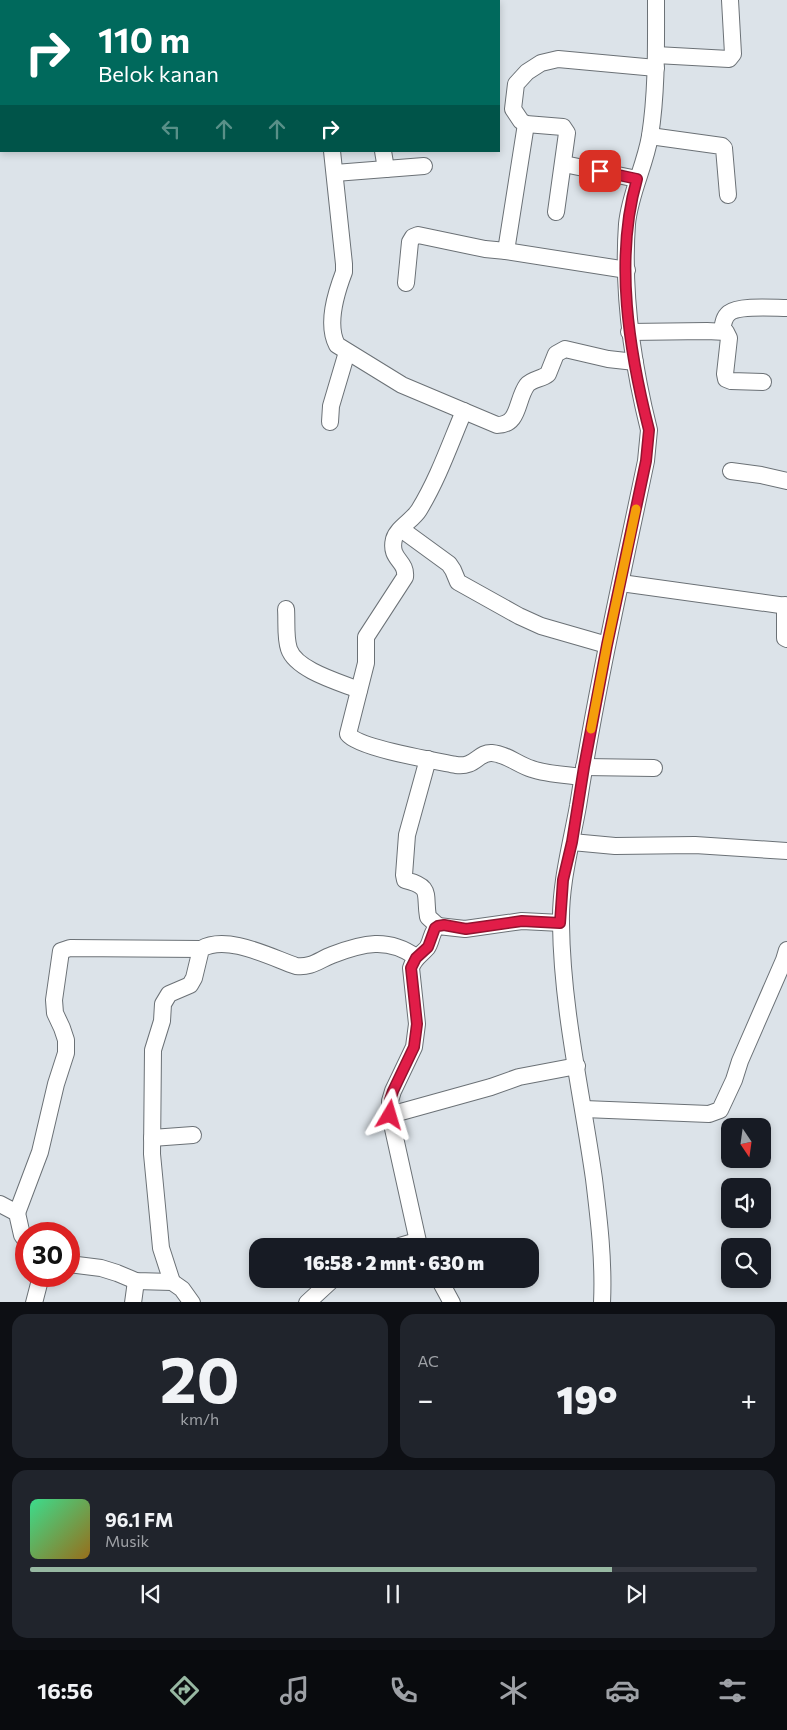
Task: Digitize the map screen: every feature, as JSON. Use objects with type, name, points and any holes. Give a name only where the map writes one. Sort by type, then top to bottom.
[{"type":"street","points":[[602,1302],[602,1252],[584,1109],[563,973],[560,923],[563,880],[572,842],[607,645],[649,440],[649,430],[629,332],[627,270],[628,223],[631,200],[644,162],[650,136],[656,61],[656,0]]},
{"type":"street","points":[[556,212],[567,133],[563,127],[521,122],[513,109],[516,84],[527,72],[541,63],[558,58],[656,61],[729,59],[733,54],[730,0]]},
{"type":"street","points":[[506,251],[526,124]]},
{"type":"street","points":[[650,136],[722,146],[724,148],[728,195]]},
{"type":"street","points":[[332,152],[344,272],[331,323],[332,336],[337,346],[402,385],[497,426],[505,426],[511,421],[528,384],[548,374],[556,354],[560,350],[573,350],[608,359],[635,362]]},
{"type":"street","points":[[383,152],[386,169]]},
{"type":"street","points":[[564,164],[637,179]]},
{"type":"street","points":[[335,173],[424,166]]},
{"type":"street","points":[[406,283],[410,242],[413,237],[418,235],[485,250],[506,251],[627,270]]},
{"type":"street","points":[[722,331],[724,319],[734,311],[755,307],[787,308]]},
{"type":"street","points":[[629,332],[726,332],[729,338],[726,379],[730,381],[763,382]]},
{"type":"street","points":[[330,422],[331,406],[348,352]]},
{"type":"street","points":[[464,411],[436,480],[418,512],[395,536],[393,551],[403,565],[406,572],[405,578],[366,637],[366,663],[348,734],[352,739],[384,750],[464,766],[490,753],[508,757],[532,769],[583,772],[654,768]]},
{"type":"street","points":[[731,471],[787,481]]},
{"type":"street","points":[[401,529],[448,564],[458,582],[541,626],[607,645]]},
{"type":"street","points":[[621,583],[786,605],[785,638],[787,639]]},
{"type":"street","points":[[286,609],[289,648],[294,658],[316,673],[359,690]]},
{"type":"street","points":[[428,759],[407,835],[404,874],[405,880],[423,886],[426,890],[428,917],[438,926],[466,929],[522,921],[560,923]]},
{"type":"street","points":[[572,842],[616,846],[695,845],[787,851]]},
{"type":"street","points":[[417,1238],[390,1115],[390,1100],[414,1047],[417,1024],[411,968],[416,958],[428,947],[435,928],[438,926]]},
{"type":"street","points":[[19,1222],[17,1213],[40,1152],[56,1084],[66,1053],[66,1040],[55,1014],[54,1000],[61,952],[70,948],[201,949],[207,946],[225,944],[237,945],[296,966],[306,967],[333,955],[373,943],[386,943],[399,947],[416,958]]},
{"type":"street","points":[[172,1282],[163,1258],[159,1234],[152,1154],[153,1050],[162,1022],[163,1004],[169,994],[190,984],[194,978],[201,949]]},
{"type":"street","points":[[584,1109],[709,1114],[720,1110],[787,950]]},
{"type":"street","points":[[390,1115],[491,1087],[519,1077],[577,1066]]},
{"type":"street","points":[[152,1138],[193,1135]]},
{"type":"street","points":[[0,1204],[17,1213]]},
{"type":"street","points":[[80,1265],[101,1268],[136,1281],[172,1282],[182,1289],[192,1302]]},
{"type":"street","points":[[133,1302],[136,1281]]},
{"type":"street","points":[[34,1302],[37,1287]]},
{"type":"street","points":[[308,1302],[323,1288]]},
{"type":"street","points":[[444,1288],[452,1302]]},
{"type":"slow traffic","points":[[591,729],[636,509]]},
{"type":"route","points":[[390,1115],[390,1100],[393,1091],[414,1047],[417,1024],[411,968],[416,958],[428,947],[435,928],[444,925],[466,929],[522,921],[560,923],[563,880],[572,842],[607,645],[649,440],[649,430],[629,332],[626,288],[628,223],[631,200],[637,179],[600,171]]}]
